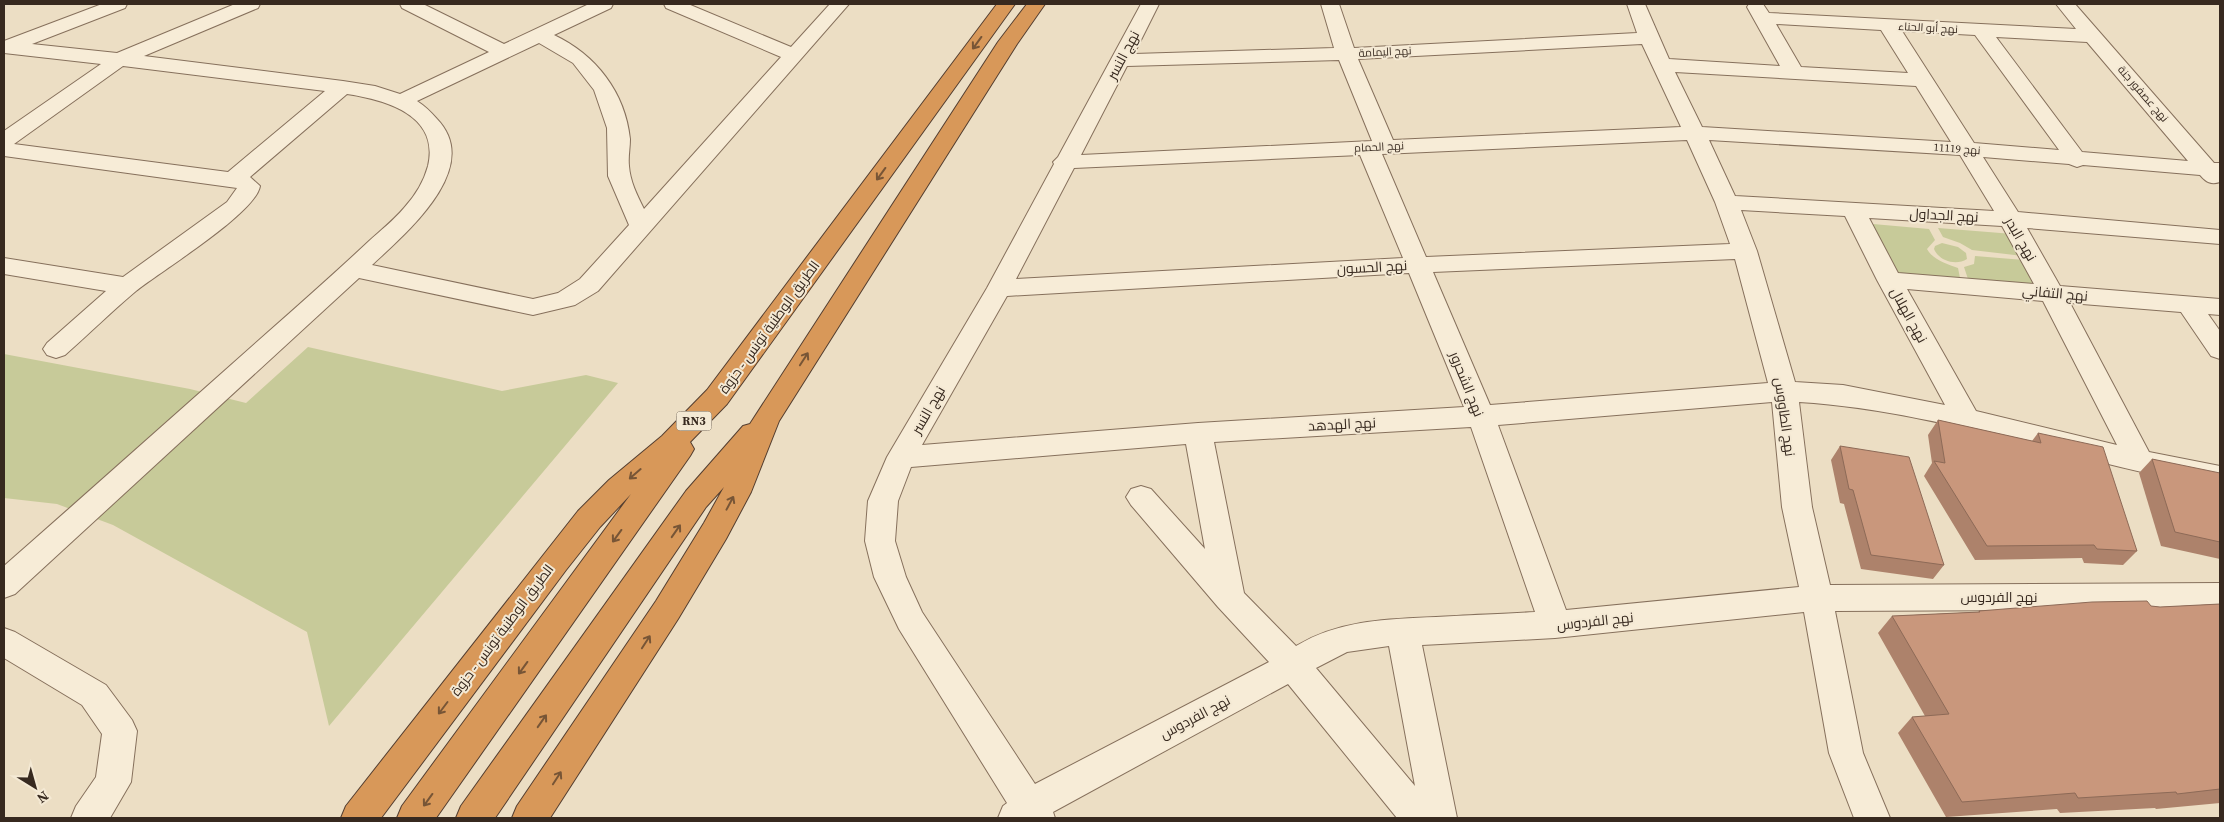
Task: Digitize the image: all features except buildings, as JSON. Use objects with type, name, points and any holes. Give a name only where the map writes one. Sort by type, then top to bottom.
[{"type":"highway","name":"الطريق الوطنية تونس - حزوة","points":[[359,818],[589,519],[619,488],[672,443],[718,397],[1006,4]]},
{"type":"highway","points":[[474,818],[696,499],[766,418],[1008,42],[1036,4]]},
{"type":"highway","points":[[414,818],[718,397]]},
{"type":"highway","points":[[530,818],[667,610],[715,531],[752,455],[766,418]]},
{"type":"street","points":[[8,51],[118,4]]},
{"type":"street","points":[[4,141],[119,60],[250,4]]},
{"type":"street","points":[[409,4],[503,51]]},
{"type":"street","points":[[401,101],[604,4]]},
{"type":"street","points":[[673,4],[793,55]]},
{"type":"street","points":[[354,269],[533,308],[566,299],[589,285],[642,228],[840,4]]},
{"type":"street","name":"نهج النسر","points":[[1027,814],[910,620],[890,577],[880,541],[884,502],[901,457],[999,288],[1064,162],[1150,4]]},
{"type":"street","name":"نهج الشحرور","points":[[1330,4],[1376,147],[1419,265],[1481,416],[1555,625]]},
{"type":"street","name":"نهج الطاووس","points":[[1636,4],[1661,65],[1727,202],[1745,251],[1784,391],[1797,507],[1817,598],[1846,753],[1872,818]]},
{"type":"street","name":"نهج عصفور جنة","points":[[2065,4],[2216,175]]},
{"type":"street","points":[[1758,11],[1794,72]]},
{"type":"street","name":"نهج أبو الحناء","points":[[1758,11],[1888,25],[2093,36]]},
{"type":"street","name":"نهج البدر","points":[[1888,25],[2010,219],[2052,293],[2139,461]]},
{"type":"street","points":[[1982,30],[2077,160]]},
{"type":"street","points":[[539,34],[570,51],[587,66],[602,84],[613,112],[619,140],[618,168],[627,197],[642,228]]},
{"type":"street","name":"نهج اليمامة","points":[[1121,60],[1346,54],[1649,38]]},
{"type":"street","points":[[4,585],[354,269],[413,213],[433,184],[439,165],[441,146],[435,129],[417,110],[401,101],[374,92],[119,60],[8,51]]},
{"type":"street","points":[[1661,65],[1921,80]]},
{"type":"street","points":[[234,179],[343,87]]},
{"type":"street","name":"نهج 11119","points":[[1694,132],[1966,149],[2216,175]]},
{"type":"street","name":"نهج الحمام","points":[[1064,162],[1694,132]]},
{"type":"street","points":[[4,149],[234,179],[244,182],[249,186],[248,192],[243,199],[127,286],[56,349]]},
{"type":"street","name":"نهج الجداول","points":[[1727,202],[2010,219],[2220,237]]},
{"type":"street","name":"نهج الهلال","points":[[1854,210],[1889,280],[1967,419]]},
{"type":"street","name":"نهج الحسون","points":[[999,288],[1419,265],[1745,251]]},
{"type":"street","points":[[4,266],[127,286]]},
{"type":"street","name":"نهج التفاني","points":[[1889,280],[2220,307]]},
{"type":"street","points":[[2188,304],[2220,350]]},
{"type":"street","name":"نهج الهدهد","points":[[901,457],[1198,433],[1481,416],[1784,391],[1843,395],[1967,419],[2139,461],[2220,477]]},
{"type":"street","points":[[1198,433],[1229,598]]},
{"type":"street","points":[[1141,497],[1229,598],[1293,665],[1418,818]]},
{"type":"street","name":"نهج الفردوس","points":[[1027,814],[1319,649],[1344,639],[1403,632],[1555,625],[1817,598],[2220,596]]},
{"type":"street","points":[[1403,632],[1439,818]]},
{"type":"street","points":[[4,642],[94,695],[120,731],[112,782],[89,818]]},
{"type":"green space","points":[[1873,224],[1929,229],[1935,240],[1927,249],[1937,259],[1958,268],[1960,278],[1895,274]]},
{"type":"green space","points":[[1938,228],[2013,234],[2023,256],[1972,250],[1943,237]]},
{"type":"green space","points":[[1942,243],[1958,247],[1966,253],[1967,259],[1953,262],[1940,257],[1934,249],[1935,246]]},
{"type":"green space","points":[[1975,256],[2024,260],[2035,287],[1968,279],[1964,267],[1974,264]]},
{"type":"green space","points":[[308,347],[502,391],[586,375],[618,383],[329,726],[307,632],[113,525],[57,504],[4,498],[4,354],[190,389],[246,403]]}]
